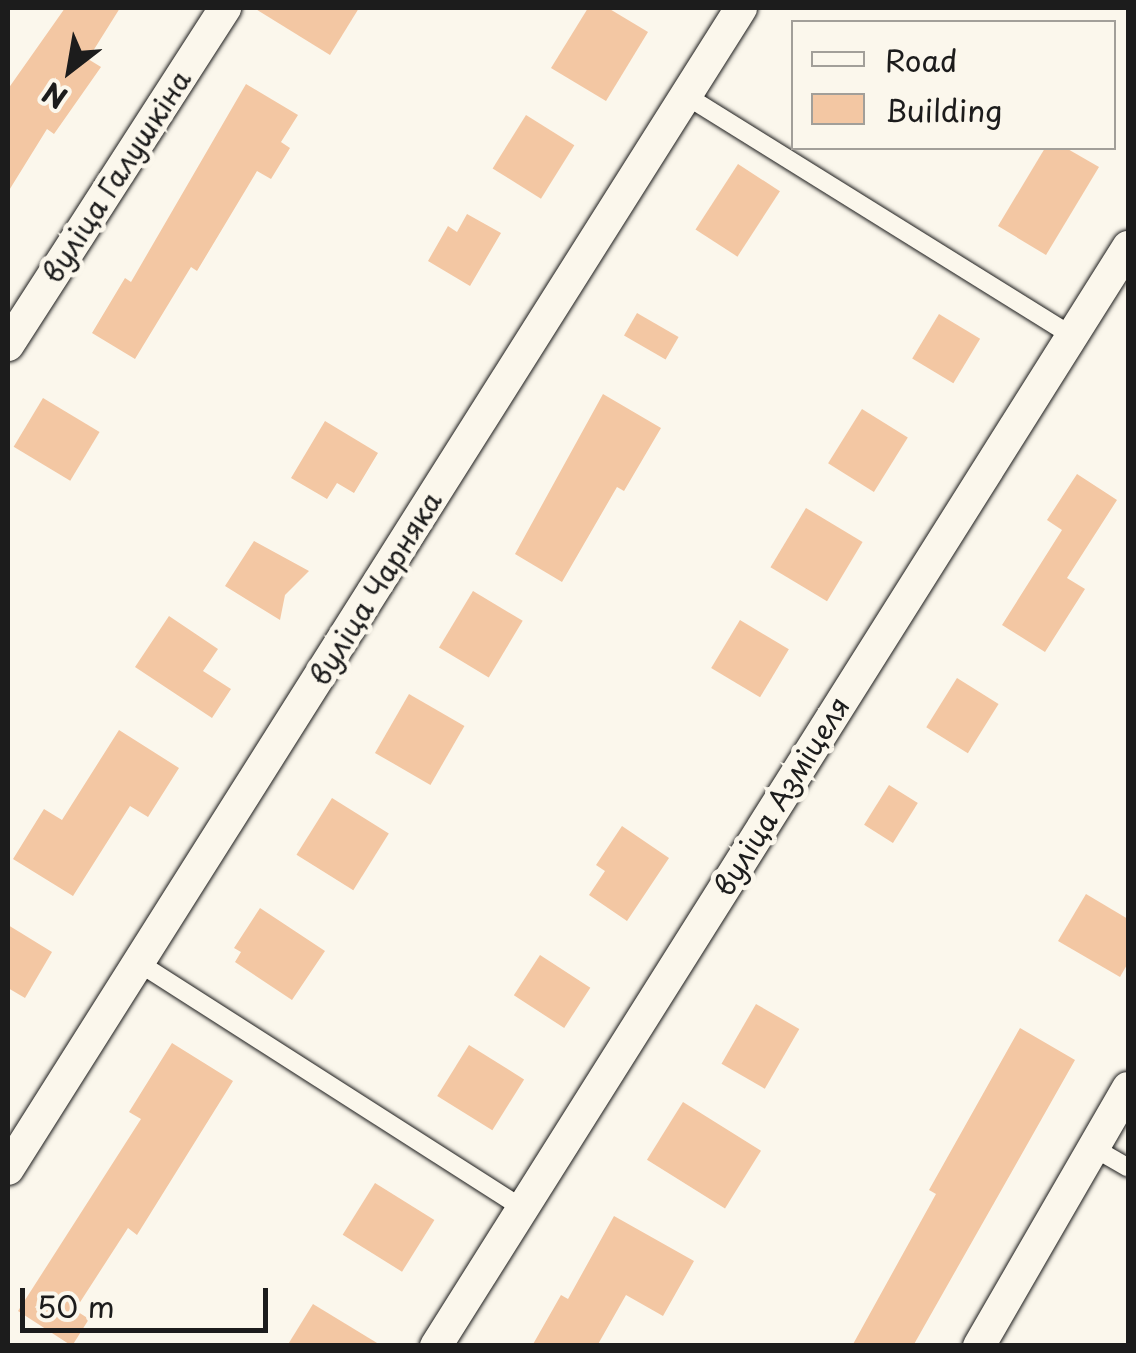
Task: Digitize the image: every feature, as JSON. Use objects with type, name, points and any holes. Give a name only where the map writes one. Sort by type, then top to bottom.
[{"type":"street","name":"вуліца Галушкіна","points":[[8,344],[225,8]]},
{"type":"street","name":"вуліца Чарняка","points":[[8,1168],[741,8]]},
{"type":"street","name":"вуліца Азміцеля","points":[[436,1346],[1128,247]]},
{"type":"street","points":[[979,1346],[1128,1088]]},
{"type":"lane","points":[[685,95],[1072,335]]},
{"type":"lane","points":[[139,963],[522,1208]]},
{"type":"lane","points":[[1094,1148],[1128,1168]]},
{"type":"building","points":[[65,8],[120,8],[88,59],[101,67],[54,134],[47,129],[8,192],[8,89]]},
{"type":"building","points":[[254,8],[359,8],[330,55]]},
{"type":"building","points":[[588,8],[608,8],[648,32],[606,101],[551,68]]},
{"type":"building","points":[[246,84],[298,115],[281,142],[290,148],[271,179],[257,171],[197,271],[191,267],[135,359],[92,333],[125,278],[131,282]]},
{"type":"building","points":[[526,115],[574,145],[541,199],[493,168]]},
{"type":"building","points":[[1044,150],[1069,150],[1099,167],[1046,255],[998,226]]},
{"type":"building","points":[[738,164],[780,191],[737,257],[696,229]]},
{"type":"building","points":[[467,214],[501,233],[470,286],[428,261],[448,226],[457,232]]},
{"type":"building","points":[[637,313],[679,337],[666,360],[624,336]]},
{"type":"building","points":[[939,314],[980,339],[953,383],[912,359]]},
{"type":"building","points":[[603,394],[661,428],[624,491],[617,487],[562,582],[515,554]]},
{"type":"building","points":[[43,398],[100,432],[70,481],[14,447]]},
{"type":"building","points":[[862,409],[908,438],[874,492],[828,463]]},
{"type":"building","points":[[325,421],[378,453],[354,493],[337,483],[327,499],[291,478]]},
{"type":"building","points":[[1077,474],[1117,500],[1067,578],[1085,589],[1045,652],[1002,625],[1062,530],[1047,520]]},
{"type":"building","points":[[806,508],[863,542],[827,601],[770,567]]},
{"type":"building","points":[[254,541],[309,571],[285,595],[280,620],[225,586]]},
{"type":"building","points":[[473,591],[523,621],[489,677],[439,648]]},
{"type":"building","points":[[169,616],[218,649],[203,671],[231,689],[212,718],[135,667]]},
{"type":"building","points":[[740,620],[789,649],[760,697],[711,668]]},
{"type":"building","points":[[957,678],[999,704],[968,753],[926,727]]},
{"type":"building","points":[[409,694],[464,726],[430,785],[375,753]]},
{"type":"building","points":[[119,730],[179,768],[148,817],[130,806],[73,896],[13,859],[44,809],[62,820]]},
{"type":"building","points":[[889,785],[918,803],[893,843],[864,825]]},
{"type":"building","points":[[332,798],[389,834],[353,890],[296,855]]},
{"type":"building","points":[[622,826],[669,858],[627,921],[589,895],[605,871],[596,865]]},
{"type":"building","points":[[1086,894],[1128,919],[1128,963],[1120,977],[1058,941]]},
{"type":"building","points":[[260,908],[325,951],[292,1000],[235,962],[241,952],[234,948]]},
{"type":"building","points":[[8,925],[52,952],[25,998],[8,988]]},
{"type":"building","points":[[540,955],[590,988],[564,1028],[514,995]]},
{"type":"building","points":[[756,1004],[799,1029],[765,1089],[722,1064]]},
{"type":"building","points":[[1020,1028],[1075,1060],[913,1346],[852,1346],[936,1194],[929,1190]]},
{"type":"building","points":[[172,1043],[233,1081],[137,1235],[128,1228],[75,1310],[89,1319],[72,1346],[18,1311],[141,1119],[129,1112]]},
{"type":"building","points":[[469,1045],[524,1079],[492,1130],[437,1096]]},
{"type":"building","points":[[683,1102],[761,1151],[725,1208],[647,1160]]},
{"type":"building","points":[[375,1183],[434,1220],[402,1272],[343,1235]]},
{"type":"building","points":[[614,1216],[694,1261],[663,1316],[626,1295],[597,1346],[532,1346],[561,1295],[568,1299]]},
{"type":"building","points":[[313,1304],[382,1346],[287,1346]]}]
